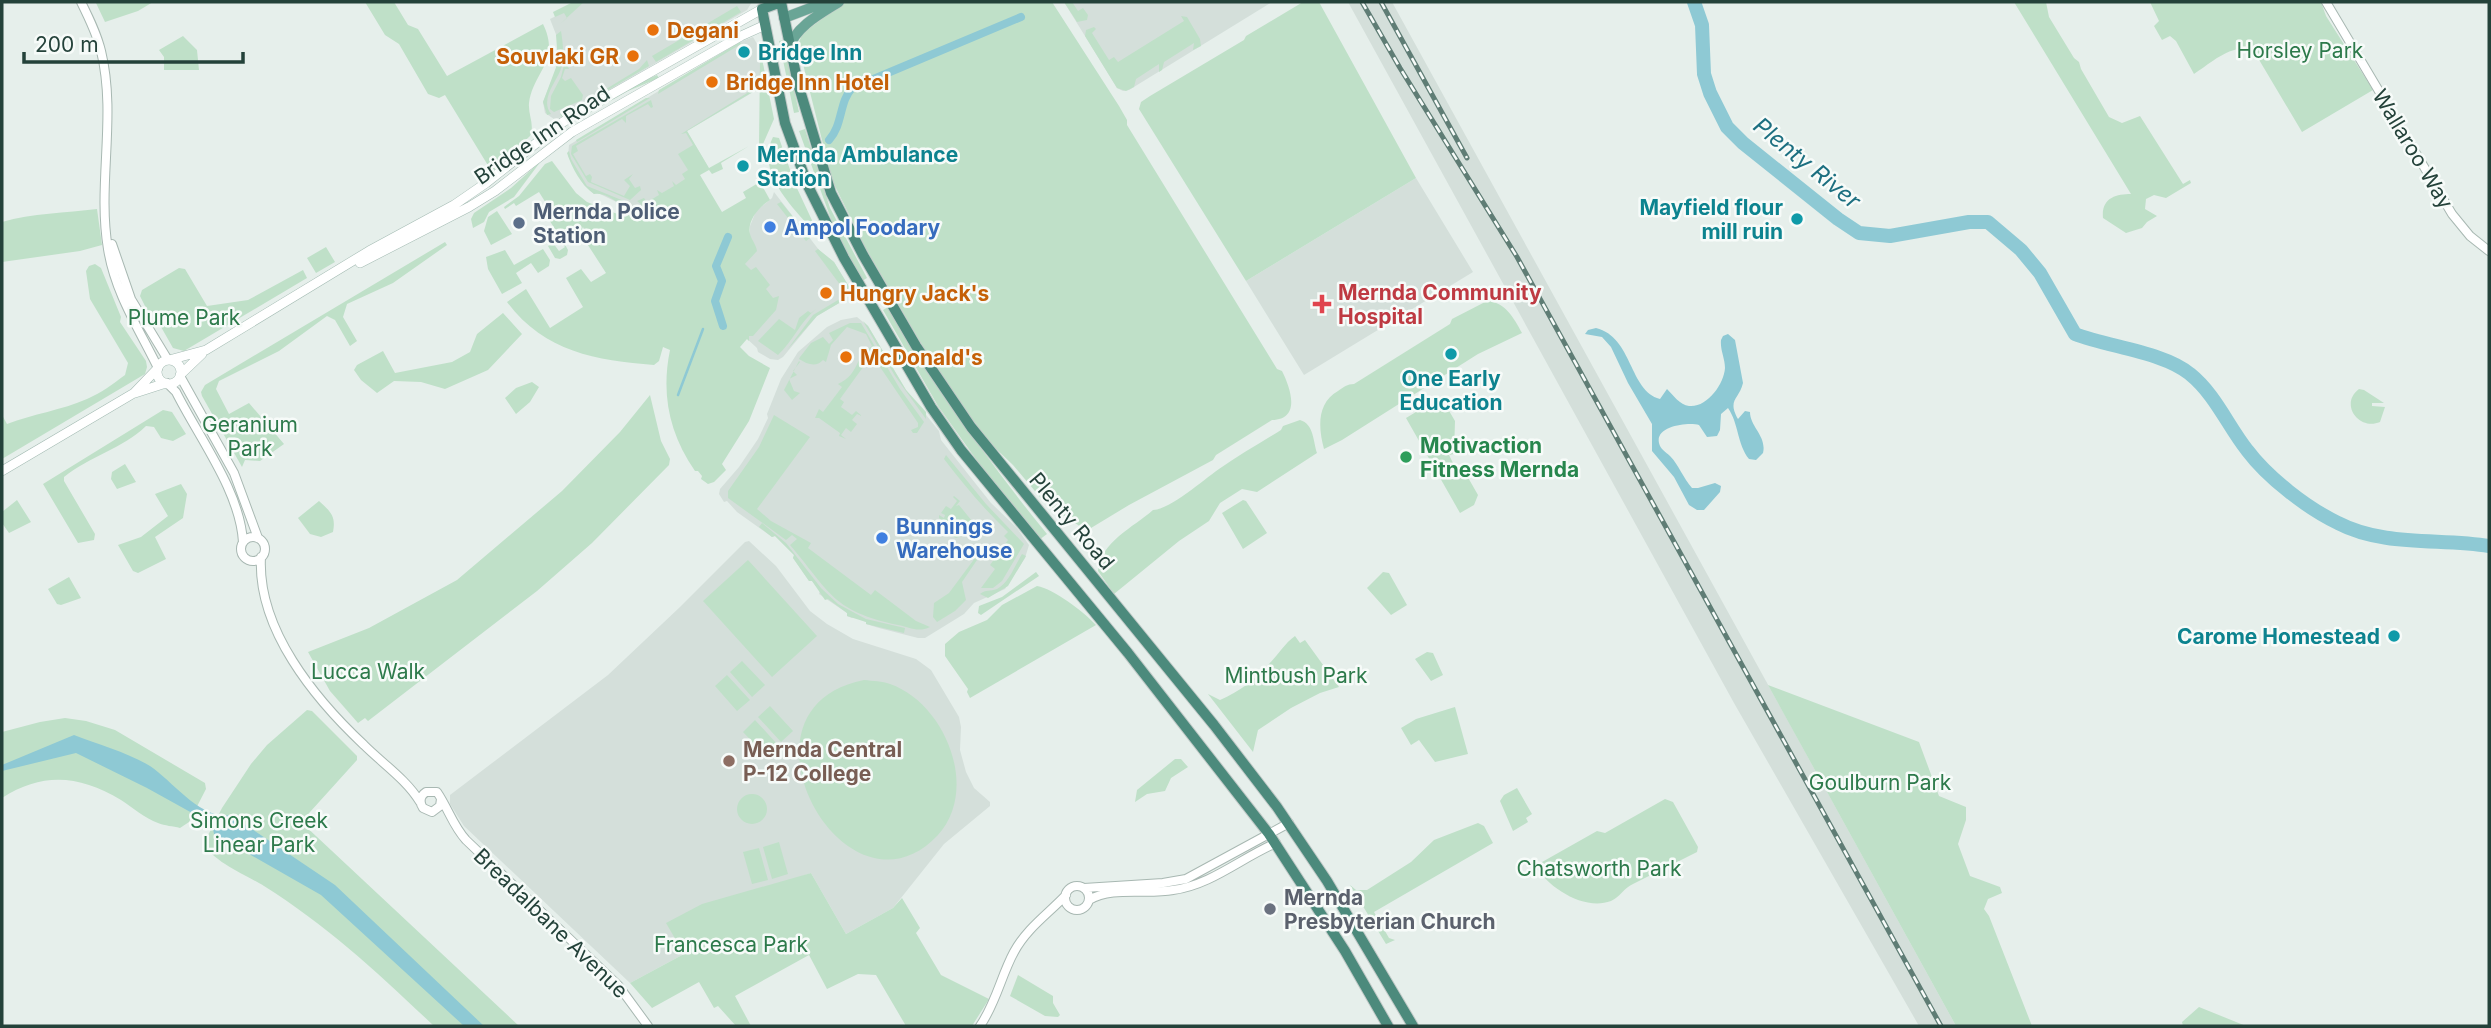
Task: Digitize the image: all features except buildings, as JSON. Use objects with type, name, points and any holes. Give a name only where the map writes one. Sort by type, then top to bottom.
[{"type":"highway","name":"Bridge Inn Road","points":[[761,5],[781,2]]},
{"type":"highway","name":"Plenty Road","points":[[781,2],[808,122],[831,192],[882,289],[930,369],[967,422],[1214,725],[1289,823],[1327,881],[1413,1026]]},
{"type":"highway","name":"Plenty Road","points":[[761,5],[785,123],[813,198],[931,407],[961,450],[1128,653],[1272,838],[1345,951],[1388,1026]]},
{"type":"highway","name":"Bridge Inn Road","points":[[765,25],[784,18]]},
{"type":"highway","points":[[785,123],[795,120],[808,122]]},
{"type":"highway","points":[[867,297],[882,289]]},
{"type":"main road","name":"Bridge Inn Road","points":[[784,18],[826,2]]},
{"type":"main road","points":[[790,48],[791,41],[799,32],[839,2]]},
{"type":"main road","name":"Bridge Inn Road","points":[[180,375],[206,350],[392,238],[465,198],[546,134],[761,5]]},
{"type":"main road","name":"Bridge Inn Road","points":[[281,306],[469,207],[495,191],[553,146],[649,87],[765,25]]},
{"type":"main road","points":[[546,134],[553,146]]},
{"type":"main road","name":"Bridge Inn Road","points":[[169,360],[206,350]]},
{"type":"main road","points":[[2,471],[134,393],[175,382],[180,375],[178,365],[169,360],[162,362],[134,393]]},
{"type":"main road","points":[[158,368],[160,379],[167,383]]},
{"type":"street","points":[[81,2],[98,40],[106,78],[106,221],[110,252],[136,328],[158,368]]},
{"type":"street","name":"Wallaroo Way","points":[[2326,2],[2452,214],[2466,232],[2489,251]]},
{"type":"street","points":[[124,289],[169,360]]},
{"type":"street","points":[[180,375],[234,473],[258,538],[265,548],[261,558],[261,579]]},
{"type":"street","points":[[167,383],[176,393],[219,471],[241,524],[241,550],[261,579],[281,638],[312,690],[339,721],[408,786],[425,810],[432,812],[440,806],[441,799],[437,792],[408,786]]},
{"type":"street","points":[[243,542],[258,538]]},
{"type":"street","points":[[245,558],[252,561],[261,558]]},
{"type":"street","points":[[420,802],[421,796],[429,791]]},
{"type":"street","name":"Breadalbane Avenue","points":[[441,799],[452,821],[473,848],[618,985],[648,1026]]},
{"type":"street","name":"Breadalbane Avenue","points":[[432,812],[452,821]]},
{"type":"street","points":[[1046,914],[1071,908],[1082,909],[1089,900],[1102,893],[1154,892],[1185,888],[1206,880],[1272,838],[1289,823]]},
{"type":"street","points":[[980,1026],[993,1004],[1015,951],[1031,928],[1074,886],[1084,888],[1163,883],[1186,878],[1272,838]]},
{"type":"street","points":[[1084,888],[1089,900]]},
{"type":"street","points":[[1066,895],[1066,902],[1071,908]]},
{"type":"shaded area","points":[[584,2],[752,2],[747,10],[563,117],[554,119],[545,113],[543,102],[559,55],[557,37],[550,19]]},
{"type":"shaded area","points":[[1064,2],[1272,2],[1129,90],[1123,91],[1117,88]]},
{"type":"shaded area","points":[[1348,2],[1392,2],[1956,1026],[1919,1026],[1734,703]]},
{"type":"shaded area","points":[[753,37],[760,49],[767,84],[687,131],[708,167],[639,213],[598,193],[594,194],[584,185],[568,156],[569,145],[740,42]]},
{"type":"shaded area","points":[[1416,178],[1473,272],[1304,375],[1246,281]]},
{"type":"shaded area","points":[[774,192],[819,250],[834,262],[850,289],[846,299],[817,316],[778,360],[758,352],[745,337],[736,254],[750,234],[756,211],[772,198]]},
{"type":"shaded area","points":[[857,317],[868,326],[906,390],[939,431],[941,440],[991,503],[1017,528],[1029,545],[1025,558],[1005,589],[974,603],[964,614],[925,638],[879,628],[847,616],[847,613],[819,594],[820,591],[809,581],[793,558],[794,555],[775,536],[772,537],[737,512],[727,501],[724,502],[719,494],[758,439],[781,379],[798,352],[827,327],[841,320]]},
{"type":"shaded area","name":"Mernda Central P-12 College","points":[[749,541],[776,566],[810,611],[827,624],[853,639],[916,659],[931,670],[959,717],[960,750],[966,772],[974,788],[990,802],[990,806],[944,844],[893,908],[846,934],[811,873],[667,923],[684,954],[630,983],[464,826],[450,804],[450,795],[608,675]]},
{"type":"green space","points":[[153,2],[138,11],[105,22],[96,3]]},
{"type":"green space","points":[[365,2],[394,2],[408,25],[418,29],[447,76],[543,24],[548,37],[548,57],[531,92],[530,136],[492,172],[445,95],[439,98],[428,94],[399,44],[385,35]]},
{"type":"green space","points":[[573,2],[584,2],[567,18],[564,13],[555,17],[553,12]]},
{"type":"green space","points":[[845,2],[1052,2],[1119,106],[1127,125],[1277,369],[1282,371],[1291,401],[1287,414],[1272,420],[1216,455],[1213,460],[1091,528],[1081,527],[1045,503],[991,444],[929,357],[865,247],[832,180],[798,44],[803,33]]},
{"type":"green space","points":[[1064,2],[1072,2],[1078,11],[1083,8],[1088,15],[1087,20],[1077,22]]},
{"type":"green space","points":[[1303,2],[1319,2],[1416,178],[1246,281],[1139,109],[1141,102],[1150,96]]},
{"type":"green space","points":[[2014,2],[2046,2],[2049,17],[2079,62],[2109,117],[2122,123],[2140,116],[2183,184],[2190,180],[2191,183],[2166,198],[2154,195],[2146,199],[2145,209],[2157,216],[2142,228],[2126,233],[2103,218],[2104,206],[2111,198],[2131,194]]},
{"type":"green space","name":"Horsley Park","points":[[2150,2],[2321,2],[2326,16],[2373,90],[2302,132],[2255,53],[2240,49],[2223,54],[2194,74],[2176,41],[2170,36],[2162,40],[2154,26],[2159,21]]},
{"type":"green space","points":[[737,6],[741,12],[656,62],[652,56]]},
{"type":"green space","points":[[1181,16],[1187,17],[1200,39],[1201,46],[1193,50],[1194,43],[1164,62],[1159,72],[1159,64],[1136,79],[1134,87],[1126,91],[1117,88],[1085,36],[1086,30],[1094,27],[1096,29],[1092,33],[1109,60],[1114,57],[1118,62],[1184,21]]},
{"type":"green space","points":[[561,31],[562,66],[548,96],[551,114],[547,115],[543,102],[558,62],[556,35]]},
{"type":"green space","points":[[183,36],[197,50],[199,70],[164,70],[164,57],[159,50]]},
{"type":"green space","points":[[783,40],[799,112],[794,113],[779,41]]},
{"type":"green space","points":[[740,42],[741,44],[658,94],[659,90]]},
{"type":"green space","points":[[757,44],[774,119],[763,144],[759,146],[760,59]]},
{"type":"green space","points":[[647,60],[649,66],[562,117],[560,114],[570,111],[639,69]]},
{"type":"green space","points":[[565,61],[569,69],[565,69],[562,78],[565,81],[571,78],[583,95],[582,100],[554,112],[550,109],[551,96],[561,77]]},
{"type":"green space","points":[[755,73],[756,90],[687,131],[709,168],[749,146],[721,163],[723,169],[712,174],[709,170],[700,175],[722,212],[746,198],[743,192],[760,182],[770,200],[758,210],[750,224],[750,234],[757,251],[745,264],[751,270],[756,267],[770,285],[766,289],[773,298],[779,296],[776,310],[753,336],[749,336],[749,341],[747,339],[740,347],[749,356],[770,368],[749,421],[722,464],[726,470],[714,482],[708,484],[701,479],[702,476],[695,471],[686,457],[673,428],[666,382],[670,350],[663,347],[659,361],[654,365],[591,356],[554,342],[537,332],[521,319],[507,302],[526,289],[550,328],[583,307],[566,278],[581,269],[591,282],[606,273],[586,242],[583,227],[574,242],[569,237],[563,241],[568,250],[567,255],[560,259],[555,258],[548,246],[553,243],[559,251],[565,247],[552,231],[555,229],[544,212],[549,208],[539,192],[516,206],[514,203],[505,209],[504,207],[519,196],[545,164],[552,161],[576,193],[587,202],[625,217],[635,212],[635,205],[643,206],[637,201],[644,198],[647,202],[659,195],[657,190],[662,193],[674,186],[672,181],[676,185],[685,179],[682,174],[688,170],[678,154],[693,145],[686,133],[681,134],[752,90],[747,81],[754,81]]},
{"type":"green space","points":[[657,75],[659,78],[628,91],[561,129],[632,86]]},
{"type":"green space","points":[[650,98],[577,142],[576,140]]},
{"type":"green space","points":[[651,100],[653,107],[648,104],[626,116],[626,123],[622,119],[576,146],[578,151],[573,154],[586,176],[590,174],[592,177],[591,182],[624,196],[630,186],[624,180],[633,174],[629,179],[635,188],[640,186],[641,190],[630,200],[588,182],[571,154],[572,146]]},
{"type":"green space","points":[[805,129],[830,208],[867,278],[862,281],[835,230],[799,131]]},
{"type":"green space","points":[[773,137],[779,138],[795,184],[817,231],[815,233],[779,189],[773,177],[769,150]]},
{"type":"green space","points":[[569,151],[587,186],[629,203],[626,207],[589,190],[574,170],[567,153]]},
{"type":"green space","points":[[541,161],[514,197],[489,212],[484,222],[473,228],[471,219],[474,213],[511,188]]},
{"type":"green space","points":[[781,202],[810,238],[806,241],[777,204]]},
{"type":"green space","points":[[97,209],[102,245],[80,251],[2,262],[2,222],[37,215]]},
{"type":"green space","points":[[497,211],[512,234],[491,245],[484,231],[488,217]]},
{"type":"green space","name":"Geranium Park","points":[[445,242],[447,245],[393,283],[347,304],[343,317],[357,341],[350,346],[335,320],[327,316],[279,351],[219,381],[216,389],[229,414],[249,403],[284,444],[260,461],[245,460],[242,467],[202,396],[205,385]]},
{"type":"green space","points":[[326,247],[335,262],[316,273],[307,258]]},
{"type":"green space","points":[[543,249],[550,260],[549,266],[538,273],[531,263],[516,273],[522,283],[502,294],[488,269],[486,257],[505,250],[514,265]]},
{"type":"green space","points":[[818,249],[834,262],[850,288],[844,290],[815,251]]},
{"type":"green space","points":[[95,264],[101,268],[121,317],[120,322],[146,361],[145,374],[2,459],[2,415],[7,424],[68,406],[97,394],[125,375],[128,363],[90,299],[86,271],[89,266]]},
{"type":"green space","name":"Plume Park","points":[[179,268],[185,269],[207,306],[248,300],[303,270],[307,278],[184,351],[173,348],[140,296],[142,290]]},
{"type":"green space","points":[[843,297],[846,299],[817,316],[787,350],[813,315]]},
{"type":"green space","points":[[1487,301],[1504,308],[1522,333],[1478,354],[1324,449],[1321,416],[1331,396],[1450,324],[1452,319]]},
{"type":"green space","points":[[888,307],[963,423],[1047,534],[1039,540],[993,483],[938,406],[883,310]]},
{"type":"green space","points":[[816,309],[778,355],[758,341],[779,319],[795,330],[799,318]]},
{"type":"green space","points":[[503,313],[522,334],[488,370],[445,389],[421,382],[394,381],[377,393],[361,380],[354,370],[357,365],[383,351],[395,373],[452,362],[470,352],[477,334]]},
{"type":"green space","points":[[863,321],[906,390],[926,412],[926,419],[895,376]]},
{"type":"green space","points":[[850,323],[861,323],[900,389],[924,422],[917,433],[911,430],[918,427],[918,423],[878,364],[872,367],[866,363],[840,399],[844,402],[841,407],[852,415],[856,411],[862,416],[857,414],[852,420],[857,424],[851,432],[846,428],[841,435],[846,439],[819,418],[815,418],[819,409],[823,412],[842,387],[838,384],[850,375],[862,355],[872,346],[866,334],[847,327],[831,345],[826,362],[823,360],[811,364],[799,359],[811,343],[823,337],[829,344],[833,340],[829,333]]},
{"type":"green space","points":[[789,380],[794,391],[800,393],[792,400],[784,390]]},
{"type":"green space","points":[[532,382],[539,387],[530,402],[516,414],[505,398],[516,388]]},
{"type":"green space","points":[[2359,389],[2384,403],[2372,403],[2372,406],[2385,407],[2380,422],[2365,423],[2354,414],[2351,402]]},
{"type":"green space","name":"Lucca Walk","points":[[650,395],[661,441],[670,459],[669,465],[592,543],[537,591],[368,721],[365,718],[358,723],[330,691],[308,652],[369,628],[457,580],[562,491],[620,432]]},
{"type":"green space","points":[[1441,397],[1455,421],[1454,454],[1449,455],[1460,477],[1466,474],[1478,495],[1474,505],[1460,513],[1406,418]]},
{"type":"green space","points":[[163,410],[172,412],[186,434],[173,441],[161,438],[154,427],[146,426],[127,441],[84,463],[64,477],[95,534],[94,540],[78,543],[43,484]]},
{"type":"green space","points":[[774,415],[810,437],[757,509],[771,521],[811,543],[808,548],[871,595],[875,590],[916,621],[930,627],[921,630],[910,628],[876,619],[845,606],[824,587],[790,545],[797,539],[792,535],[786,540],[728,498],[728,491],[759,447]]},
{"type":"green space","points":[[1300,420],[1308,425],[1317,453],[1257,492],[1242,489],[1220,503],[1209,521],[1179,541],[1114,594],[1098,571],[1100,561],[1111,543],[1153,510],[1169,505],[1281,430],[1283,426]]},
{"type":"green space","points":[[946,455],[986,504],[1024,544],[1002,581],[993,588],[981,588],[995,569],[990,565],[1008,540],[1004,536],[1008,532],[959,478],[944,459]]},
{"type":"green space","points":[[125,464],[136,482],[117,489],[111,479],[112,472]]},
{"type":"green space","points":[[181,484],[187,494],[183,518],[155,537],[166,559],[138,573],[133,571],[118,545],[141,537],[168,516],[155,494]]},
{"type":"green space","points":[[954,496],[960,501],[956,506],[959,505],[972,521],[976,522],[967,534],[956,538],[944,533],[944,523],[939,518],[939,515],[944,518],[945,515],[941,513],[946,506],[951,509],[957,501]]},
{"type":"green space","points":[[17,500],[31,522],[9,533],[2,523],[2,512]]},
{"type":"green space","points":[[1243,500],[1267,533],[1243,549],[1222,513]]},
{"type":"green space","points":[[319,501],[329,511],[334,522],[333,532],[321,537],[310,534],[298,518]]},
{"type":"green space","points":[[762,523],[786,543],[821,588],[838,604],[866,619],[905,628],[904,633],[866,624],[847,616],[847,613],[828,599],[825,600],[793,558],[794,555],[775,536],[772,537],[759,527]]},
{"type":"green space","points":[[1022,554],[1026,556],[1008,586],[988,598],[980,594],[1001,586]]},
{"type":"green space","points":[[975,558],[977,560],[962,582],[966,600],[955,611],[937,622],[933,617],[934,603],[949,593]]},
{"type":"green space","points":[[748,560],[817,636],[772,677],[703,601]]},
{"type":"green space","points":[[1036,572],[1039,576],[981,615],[978,613],[979,606],[1002,597]]},
{"type":"green space","points":[[1383,572],[1389,573],[1407,605],[1391,615],[1367,588]]},
{"type":"green space","points":[[69,577],[81,598],[57,604],[48,589]]},
{"type":"green space","points":[[1037,586],[1068,602],[1096,625],[970,698],[968,689],[945,656],[945,644],[959,632],[987,620],[1002,605]]},
{"type":"green space","name":"Mintbush Park","points":[[1295,636],[1300,643],[1305,640],[1339,687],[1320,693],[1291,708],[1258,730],[1253,752],[1208,694],[1220,700],[1240,689],[1259,675]]},
{"type":"green space","points":[[1427,652],[1433,653],[1443,675],[1431,681],[1415,659]]},
{"type":"green space","points":[[742,661],[765,685],[752,697],[730,672]]},
{"type":"green space","points":[[727,675],[750,700],[737,711],[715,686]]},
{"type":"green space","points":[[864,680],[890,684],[910,694],[927,709],[950,749],[956,772],[956,795],[950,816],[938,835],[903,858],[868,856],[836,836],[813,805],[800,767],[802,730],[822,699]]},
{"type":"green space","name":"Goulburn Park","points":[[1768,685],[1919,742],[1939,796],[1966,807],[1966,820],[1958,844],[1970,876],[2000,887],[2002,893],[1988,899],[1984,909],[2032,1026],[1956,1026]]},
{"type":"green space","points":[[770,706],[793,731],[781,742],[758,717]]},
{"type":"green space","points":[[1455,707],[1468,754],[1435,762],[1419,740],[1411,745],[1401,728],[1416,719]]},
{"type":"green space","name":"Simons Creek Linear Park","points":[[307,710],[312,711],[357,756],[357,760],[301,822],[519,1026],[434,1026],[332,935],[288,902],[222,862],[208,850],[204,843],[222,808],[251,764],[267,745]]},
{"type":"green space","points":[[65,718],[115,730],[205,783],[206,789],[189,822],[180,828],[161,824],[106,792],[90,785],[61,780],[32,784],[2,798],[2,732]]},
{"type":"green space","points":[[755,720],[778,745],[766,756],[743,732]]},
{"type":"green space","points":[[1175,759],[1181,759],[1188,767],[1171,778],[1165,791],[1147,794],[1135,802],[1137,790]]},
{"type":"green space","points":[[1517,788],[1532,814],[1526,818],[1528,822],[1513,831],[1500,801],[1504,795]]},
{"type":"green space","points":[[752,794],[763,798],[767,809],[763,820],[752,824],[741,820],[737,809],[741,798]]},
{"type":"green space","name":"Chatsworth Park","points":[[1665,799],[1673,802],[1698,847],[1697,852],[1630,886],[1611,901],[1590,903],[1568,895],[1549,882],[1535,866],[1597,831],[1605,833]]},
{"type":"green space","points":[[1478,823],[1484,826],[1493,843],[1374,912],[1389,938],[1395,940],[1386,944],[1350,885],[1356,890],[1367,890],[1411,862],[1434,840]]},
{"type":"green space","points":[[779,842],[788,874],[772,879],[763,847]]},
{"type":"green space","points":[[759,848],[768,880],[752,884],[743,852]]},
{"type":"green space","name":"Francesca Park","points":[[811,873],[846,934],[893,908],[902,898],[920,928],[916,933],[941,975],[989,999],[972,1026],[906,1026],[876,975],[858,974],[827,989],[809,955],[735,996],[751,1026],[736,1026],[718,1006],[714,1008],[699,982],[652,1008],[630,983],[684,954],[666,923],[702,904]]},
{"type":"green space","points":[[1018,975],[1053,996],[1053,1003],[1060,1015],[1058,1017],[1045,1016],[1010,996]]},
{"type":"green space","points":[[2199,1007],[2246,1026],[2183,1026],[2182,1022]]},
{"type":"water","points":[[1596,328],[1608,333],[1617,342],[1642,386],[1650,394],[1660,399],[1667,389],[1680,402],[1689,406],[1702,403],[1718,388],[1725,368],[1721,340],[1728,334],[1735,340],[1743,383],[1734,403],[1735,412],[1738,419],[1745,411],[1750,412],[1763,442],[1763,453],[1756,460],[1749,459],[1728,408],[1721,414],[1717,436],[1707,437],[1699,425],[1688,424],[1673,426],[1659,437],[1661,447],[1692,488],[1715,483],[1721,486],[1720,492],[1704,510],[1697,510],[1689,505],[1674,477],[1652,451],[1652,424],[1611,347],[1602,337],[1585,334]]},
{"type":"water","points":[[74,735],[142,761],[198,806],[220,815],[231,815],[335,885],[484,1026],[464,1026],[321,895],[214,834],[212,824],[147,788],[76,753],[2,771],[2,765]]},
{"type":"waterway","name":"Plenty River","points":[[1694,2],[1702,25],[1704,74],[1727,127],[1743,143],[1838,219],[1859,233],[1890,236],[1969,222],[1988,222],[2021,250],[2040,273],[2075,334],[2166,360],[2190,374],[2207,391],[2256,461],[2314,509],[2338,523],[2374,536],[2489,546]]},
{"type":"waterway","points":[[829,140],[837,128],[845,100],[852,88],[1021,17]]},
{"type":"waterway","points":[[723,326],[715,301],[722,281],[716,266],[728,237]]},
{"type":"waterway","points":[[678,395],[703,329]]},
{"type":"railway","points":[[1362,2],[1517,257],[1941,1026]]},
{"type":"railway","points":[[1381,2],[1467,158]]},
{"type":"place","name":"Degani","points":[[653,30]]},
{"type":"place","name":"Bridge Inn","points":[[744,52]]},
{"type":"place","name":"Souvlaki GR","points":[[633,56]]},
{"type":"place","name":"Bridge Inn Hotel","points":[[712,82]]},
{"type":"place","name":"Mernda Ambulance Station","points":[[743,166]]},
{"type":"place","name":"Mayfield flour mill ruin","points":[[1797,219]]},
{"type":"place","name":"Mernda Police Station","points":[[519,223]]},
{"type":"place","name":"Ampol Foodary","points":[[770,227]]},
{"type":"place","name":"Hungry Jack's","points":[[826,293]]},
{"type":"place","name":"Mernda Community Hospital","points":[[1322,304]]},
{"type":"place","name":"One Early Education","points":[[1451,354]]},
{"type":"place","name":"McDonald's","points":[[846,357]]},
{"type":"place","name":"Motivaction Fitness Mernda","points":[[1406,457]]},
{"type":"place","name":"Bunnings Warehouse","points":[[882,538]]},
{"type":"place","name":"Carome Homestead","points":[[2394,636]]},
{"type":"place","name":"Mernda Central P-12 College","points":[[729,761]]},
{"type":"place","name":"Mernda Presbyterian Church","points":[[1270,909]]}]
